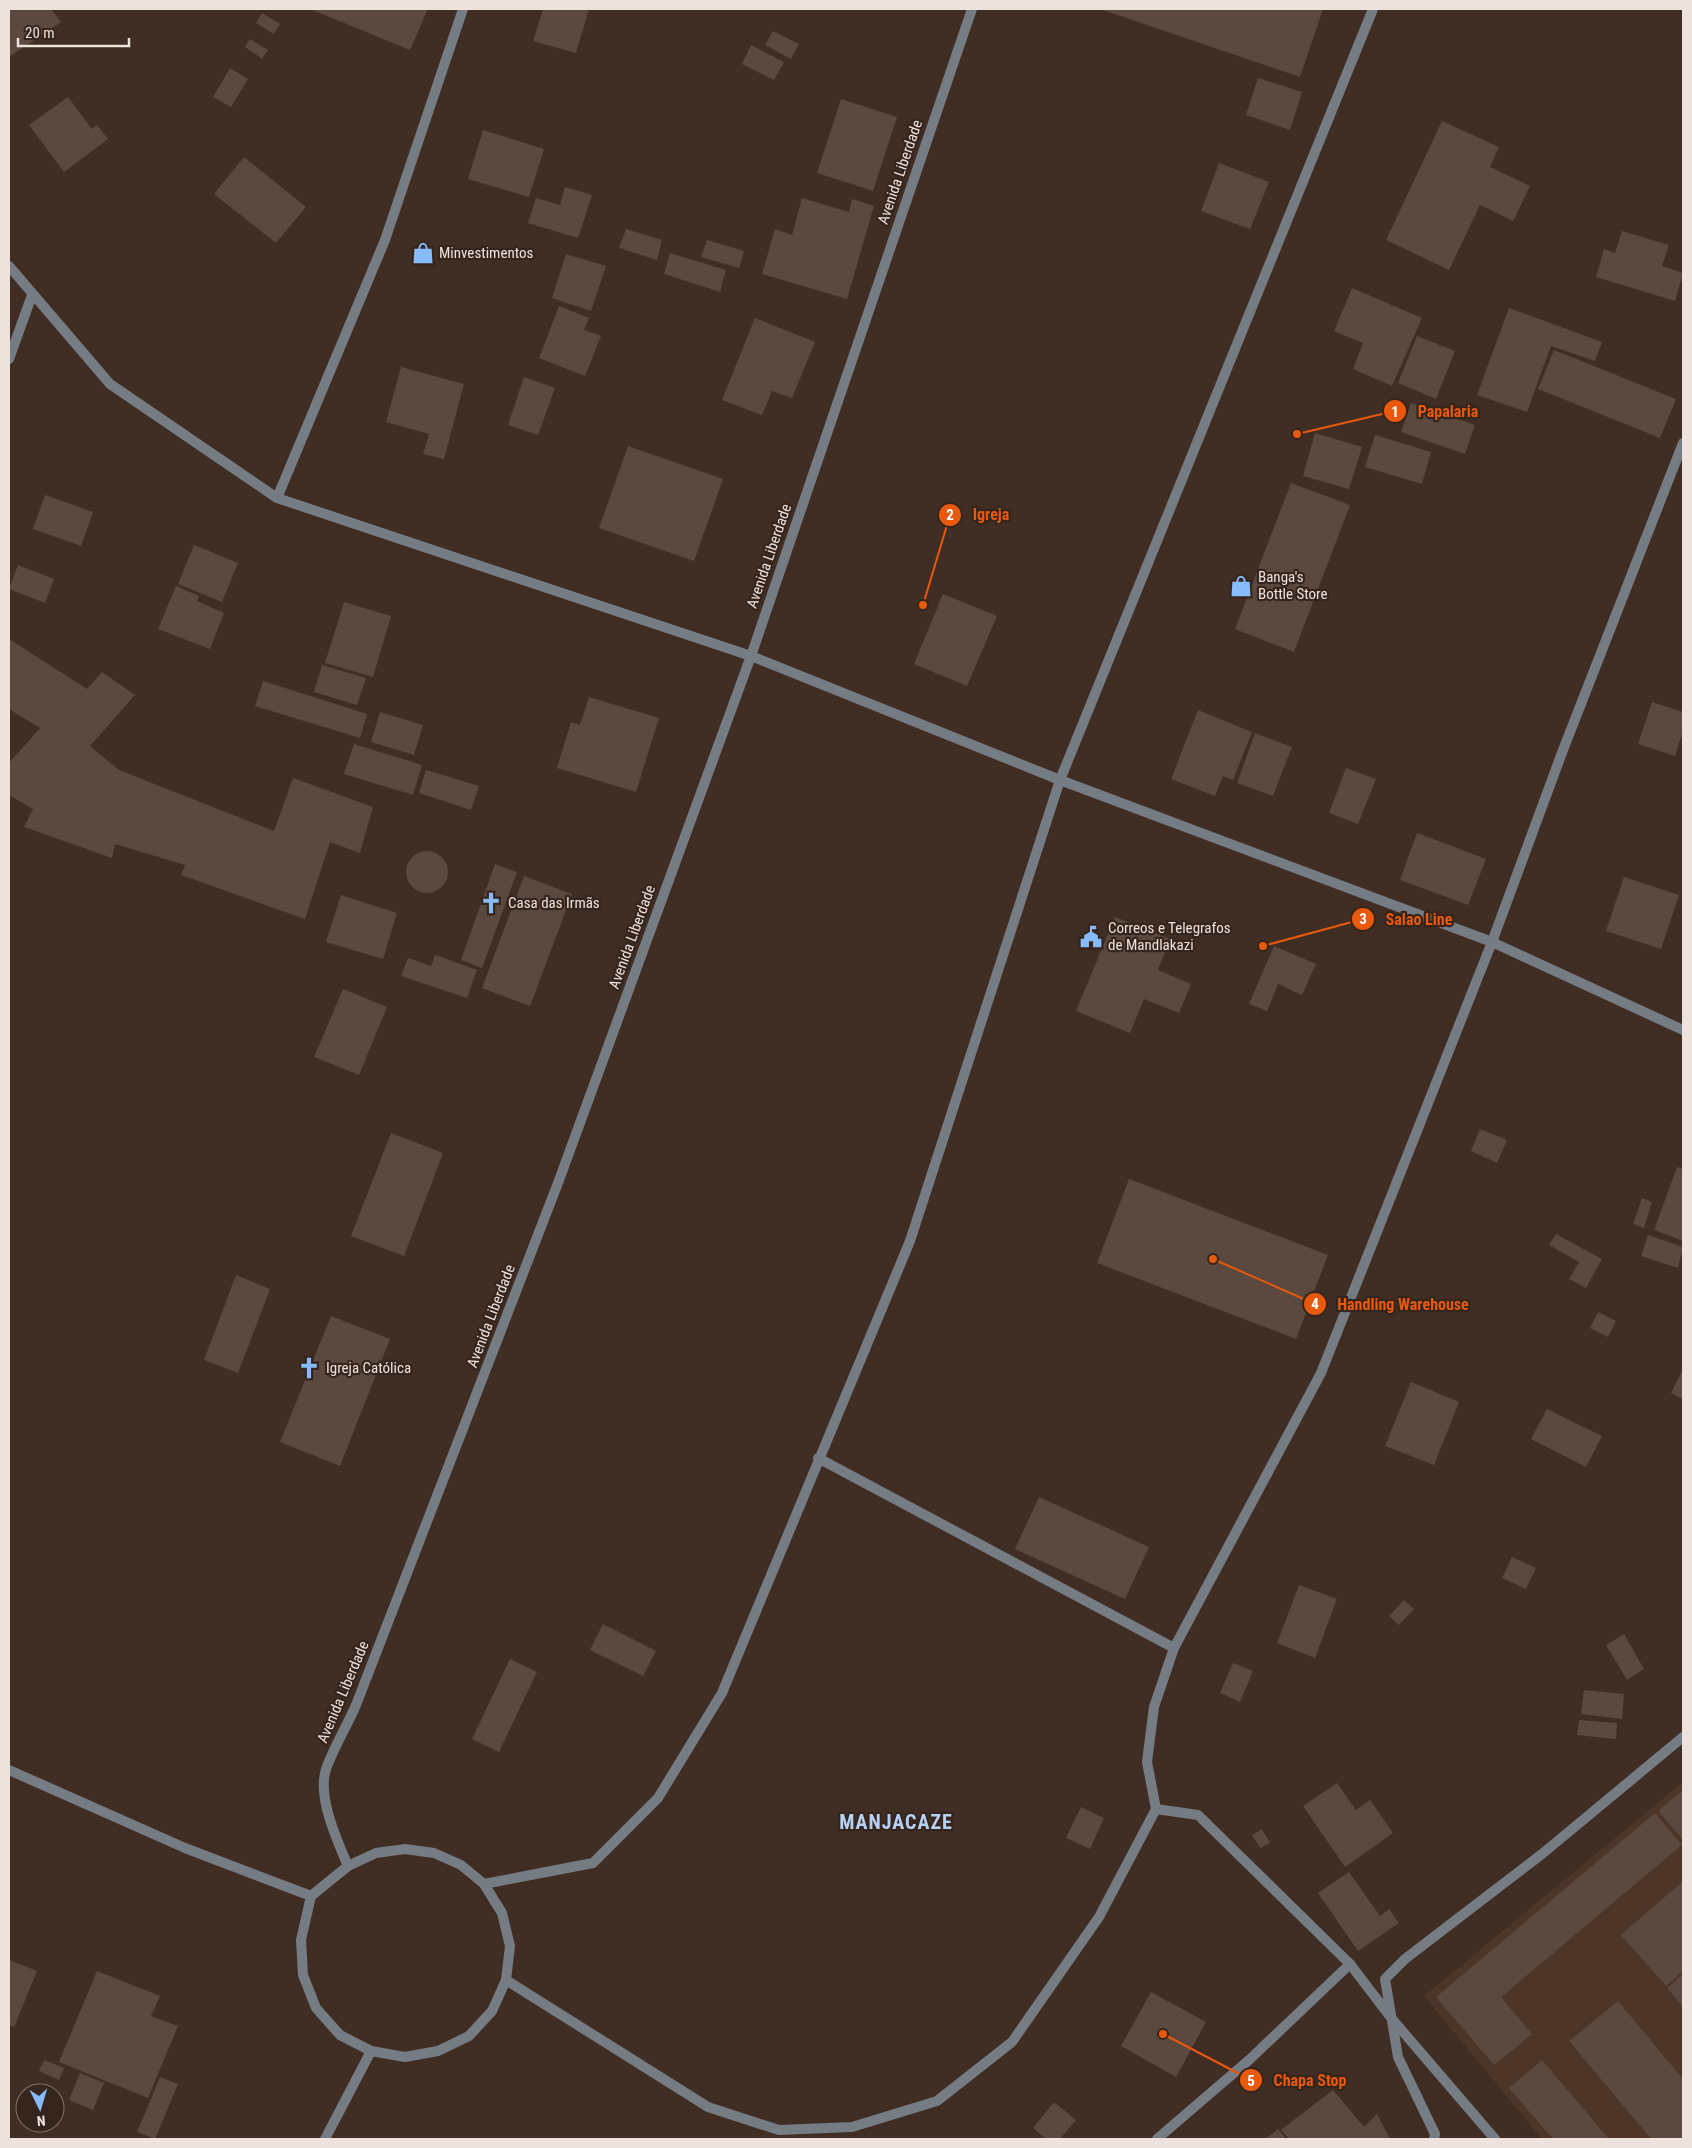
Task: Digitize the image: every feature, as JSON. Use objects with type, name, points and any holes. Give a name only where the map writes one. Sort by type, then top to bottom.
[{"type":"street","points":[[277,498],[385,240],[463,9]]},
{"type":"street","name":"Avenida Liberdade","points":[[348,1866],[329,1814],[325,1793],[326,1770],[356,1706],[558,1183],[751,656],[972,9]]},
{"type":"street","points":[[484,1884],[594,1863],[658,1798],[722,1693],[818,1458],[910,1241],[1060,780],[1373,9]]},
{"type":"street","points":[[9,266],[110,384],[277,498],[751,656],[1060,780],[1492,942],[1683,1030]]},
{"type":"street","points":[[9,359],[32,295]]},
{"type":"street","points":[[506,1980],[708,2107],[779,2130],[852,2127],[937,2101],[1012,2042],[1099,1917],[1156,1809],[1148,1752],[1154,1707],[1174,1648],[1321,1373],[1492,942],[1563,750],[1683,443]]},
{"type":"street","points":[[818,1458],[1174,1648]]},
{"type":"street","points":[[1434,2139],[1434,2134],[1398,2057],[1385,1979],[1405,1959],[1542,1854],[1683,1737]]},
{"type":"street","points":[[9,1770],[185,1848],[311,1896]]},
{"type":"street","points":[[1156,1809],[1198,1816],[1350,1964],[1392,2019],[1495,2139]]},
{"type":"street","points":[[405,1849],[434,1853],[461,1865],[484,1884],[502,1913],[510,1946],[506,1980],[492,2011],[469,2036],[438,2051],[405,2057],[371,2051],[340,2034],[316,2008],[303,1975],[301,1940],[311,1896],[348,1866],[376,1853],[405,1849]]},
{"type":"street","points":[[1157,2139],[1249,2060],[1350,1964]]},
{"type":"street","points":[[325,2139],[371,2051]]},
{"type":"shaded area","points":[[1683,1782],[1683,2139],[1542,2139],[1424,1996]]},
{"type":"building","points":[[9,9],[51,9],[61,22],[9,57]]},
{"type":"building","points":[[310,9],[428,9],[410,50]]},
{"type":"building","points":[[543,9],[589,9],[576,53],[533,41]]},
{"type":"building","points":[[1100,9],[1323,9],[1300,77]]},
{"type":"building","points":[[262,13],[280,24],[274,34],[256,23]]},
{"type":"building","points":[[773,31],[799,44],[791,59],[765,45]]},
{"type":"building","points":[[250,39],[268,50],[262,59],[245,47]]},
{"type":"building","points":[[751,45],[784,62],[774,80],[742,64]]},
{"type":"building","points":[[230,68],[248,79],[231,107],[213,97]]},
{"type":"building","points":[[1258,78],[1302,92],[1290,130],[1246,115]]},
{"type":"building","points":[[68,97],[92,129],[97,125],[108,139],[64,172],[29,125]]},
{"type":"building","points":[[841,99],[897,117],[873,191],[817,173]]},
{"type":"building","points":[[1442,121],[1499,147],[1490,167],[1530,186],[1513,221],[1480,205],[1449,270],[1386,240]]},
{"type":"building","points":[[483,130],[544,149],[529,197],[468,179]]},
{"type":"building","points":[[244,157],[306,207],[276,243],[214,194]]},
{"type":"building","points":[[1219,163],[1269,182],[1250,229],[1201,211]]},
{"type":"building","points":[[565,187],[592,195],[578,238],[528,223],[536,198],[560,205]]},
{"type":"building","points":[[802,198],[849,212],[852,199],[874,206],[847,299],[762,274],[775,229],[792,235]]},
{"type":"building","points":[[626,229],[662,240],[657,260],[619,248]]},
{"type":"building","points":[[1622,231],[1669,245],[1662,266],[1683,273],[1675,301],[1596,277],[1604,249],[1615,253]]},
{"type":"building","points":[[707,240],[744,251],[739,268],[701,257]]},
{"type":"building","points":[[670,253],[726,270],[720,292],[664,274]]},
{"type":"building","points":[[566,254],[606,266],[591,311],[552,298]]},
{"type":"building","points":[[1352,288],[1422,318],[1392,386],[1353,369],[1363,343],[1334,331]]},
{"type":"building","points":[[559,306],[589,318],[584,330],[601,336],[585,376],[539,358]]},
{"type":"building","points":[[1509,308],[1602,342],[1595,361],[1551,346],[1527,412],[1477,395]]},
{"type":"building","points":[[755,318],[815,342],[792,398],[772,391],[762,415],[722,400]]},
{"type":"building","points":[[1417,336],[1455,351],[1436,399],[1398,383]]},
{"type":"building","points":[[1554,350],[1676,399],[1660,438],[1538,389]]},
{"type":"building","points":[[401,367],[464,384],[444,459],[423,454],[429,434],[386,422]]},
{"type":"building","points":[[524,377],[555,388],[538,435],[508,425]]},
{"type":"building","points":[[1411,403],[1475,425],[1465,454],[1401,432]]},
{"type":"building","points":[[1315,433],[1362,447],[1349,489],[1303,476]]},
{"type":"building","points":[[1375,435],[1431,452],[1422,484],[1365,467]]},
{"type":"building","points":[[628,446],[723,479],[694,561],[599,528]]},
{"type":"building","points":[[1291,483],[1350,505],[1294,652],[1235,629]]},
{"type":"building","points":[[45,495],[93,512],[81,546],[33,529]]},
{"type":"building","points":[[194,545],[238,563],[222,602],[178,584]]},
{"type":"building","points":[[18,565],[54,579],[45,603],[9,589]]},
{"type":"building","points":[[176,586],[199,596],[197,601],[224,613],[210,649],[158,629]]},
{"type":"building","points":[[943,594],[997,616],[967,686],[914,664]]},
{"type":"building","points":[[344,602],[391,616],[373,677],[325,663]]},
{"type":"building","points":[[9,639],[87,689],[102,672],[135,695],[90,746],[119,770],[274,831],[293,778],[373,807],[360,853],[330,842],[305,919],[181,875],[185,865],[115,844],[112,858],[24,827],[33,809],[9,795],[9,763],[40,728],[9,709]]},
{"type":"building","points":[[322,665],[366,678],[357,705],[314,692]]},
{"type":"building","points":[[263,681],[367,714],[360,738],[255,706]]},
{"type":"building","points":[[589,697],[659,718],[636,792],[557,768],[571,722],[580,725]]},
{"type":"building","points":[[1652,702],[1683,712],[1683,731],[1675,756],[1638,744]]},
{"type":"building","points":[[1198,710],[1252,732],[1233,780],[1223,776],[1215,796],[1171,779]]},
{"type":"building","points":[[380,712],[423,725],[414,755],[371,742]]},
{"type":"building","points":[[1255,733],[1292,747],[1273,796],[1237,783]]},
{"type":"building","points":[[354,744],[422,765],[413,795],[344,774]]},
{"type":"building","points":[[1346,768],[1376,779],[1358,824],[1329,813]]},
{"type":"building","points":[[426,770],[479,786],[471,810],[419,793]]},
{"type":"building","points":[[1417,833],[1486,859],[1468,905],[1400,880]]},
{"type":"building","points":[[431,851],[439,854],[445,860],[448,872],[445,884],[439,890],[423,893],[415,890],[409,884],[406,868],[409,860],[415,854]]},
{"type":"building","points":[[495,864],[517,872],[482,968],[461,960]]},
{"type":"building","points":[[524,876],[572,894],[530,1006],[482,988]]},
{"type":"building","points":[[1624,877],[1679,895],[1661,949],[1606,931]]},
{"type":"building","points":[[341,895],[397,913],[383,959],[326,942]]},
{"type":"building","points":[[1115,917],[1170,939],[1158,970],[1191,984],[1179,1013],[1144,999],[1130,1033],[1076,1011]]},
{"type":"building","points":[[1274,946],[1316,964],[1302,995],[1278,984],[1267,1011],[1249,1004]]},
{"type":"building","points":[[435,955],[477,970],[467,998],[401,976],[408,958],[431,966]]},
{"type":"building","points":[[343,989],[387,1007],[359,1075],[314,1057]]},
{"type":"building","points":[[1480,1129],[1507,1140],[1497,1163],[1471,1151]]},
{"type":"building","points":[[391,1133],[443,1153],[404,1256],[351,1236]]},
{"type":"building","points":[[1677,1167],[1683,1169],[1683,1241],[1654,1230]]},
{"type":"building","points":[[1129,1179],[1328,1255],[1296,1339],[1097,1263]]},
{"type":"building","points":[[1642,1198],[1652,1202],[1644,1228],[1633,1224]]},
{"type":"building","points":[[1556,1234],[1602,1259],[1586,1288],[1569,1279],[1579,1262],[1549,1245]]},
{"type":"building","points":[[1648,1235],[1683,1247],[1678,1268],[1641,1256]]},
{"type":"building","points":[[236,1275],[270,1289],[238,1373],[204,1360]]},
{"type":"building","points":[[1598,1312],[1616,1321],[1608,1337],[1590,1328]]},
{"type":"building","points":[[331,1316],[390,1339],[340,1466],[280,1442]]},
{"type":"building","points":[[1683,1369],[1683,1399],[1671,1393]]},
{"type":"building","points":[[1411,1382],[1459,1402],[1434,1465],[1385,1446]]},
{"type":"building","points":[[1547,1409],[1602,1436],[1586,1467],[1531,1439]]},
{"type":"building","points":[[1039,1497],[1149,1547],[1125,1599],[1015,1549]]},
{"type":"building","points":[[1512,1557],[1536,1568],[1526,1589],[1502,1578]]},
{"type":"building","points":[[1299,1585],[1337,1599],[1315,1658],[1277,1643]]},
{"type":"building","points":[[1404,1600],[1414,1609],[1399,1625],[1389,1616]]},
{"type":"building","points":[[603,1624],[656,1651],[643,1676],[590,1650]]},
{"type":"building","points":[[1624,1634],[1644,1669],[1627,1680],[1606,1645]]},
{"type":"building","points":[[510,1659],[537,1672],[499,1752],[472,1739]]},
{"type":"building","points":[[1233,1663],[1253,1671],[1240,1702],[1220,1693]]},
{"type":"building","points":[[1584,1690],[1624,1694],[1622,1719],[1581,1714]]},
{"type":"building","points":[[1579,1720],[1617,1723],[1616,1739],[1577,1735]]},
{"type":"building","points":[[1337,1783],[1356,1810],[1370,1800],[1393,1833],[1345,1867],[1303,1806]]},
{"type":"building","points":[[1683,1790],[1683,1840],[1658,1811]]},
{"type":"building","points":[[1081,1807],[1104,1818],[1090,1849],[1066,1838]]},
{"type":"building","points":[[1655,1813],[1682,1845],[1501,1997],[1532,2034],[1494,2065],[1436,1997]]},
{"type":"building","points":[[1262,1829],[1270,1843],[1260,1848],[1252,1835]]},
{"type":"building","points":[[1349,1872],[1380,1916],[1389,1909],[1399,1923],[1358,1951],[1318,1893]]},
{"type":"building","points":[[1683,1881],[1683,1971],[1666,1986],[1621,1935]]},
{"type":"building","points":[[9,1960],[37,1971],[14,2027],[9,2025]]},
{"type":"building","points":[[97,1971],[160,1996],[151,2016],[178,2026],[148,2098],[59,2062]]},
{"type":"building","points":[[1683,1974],[1683,2007],[1667,1988]]},
{"type":"building","points":[[1151,1992],[1206,2022],[1176,2077],[1121,2046]]},
{"type":"building","points":[[1618,2001],[1683,2079],[1683,2139],[1651,2139],[1569,2041]]},
{"type":"building","points":[[44,2060],[64,2068],[59,2080],[39,2071]]},
{"type":"building","points":[[1542,2060],[1609,2139],[1553,2139],[1509,2088]]},
{"type":"building","points":[[80,2073],[104,2083],[93,2110],[69,2100]]},
{"type":"building","points":[[160,2077],[178,2084],[155,2139],[137,2132]]},
{"type":"building","points":[[1333,2090],[1364,2127],[1377,2114],[1390,2139],[1289,2139],[1281,2130]]},
{"type":"building","points":[[1054,2102],[1076,2120],[1060,2139],[1046,2139],[1033,2128]]},
{"type":"building","points":[[1278,2129],[1286,2139],[1265,2139]]},
{"type":"place","name":"Minvestimentos","points":[[423,253]]},
{"type":"place","name":"Papalaria","points":[[1297,434]]},
{"type":"place","name":"Banga's Bottle Store","points":[[1241,586]]},
{"type":"place","name":"Igreja","points":[[923,605]]},
{"type":"place","name":"Casa das Irmãs","points":[[491,903]]},
{"type":"place","name":"Correos e Telegrafos de Mandlakazi","points":[[1091,937]]},
{"type":"place","name":"Salao Line","points":[[1263,946]]},
{"type":"place","name":"Handling Warehouse","points":[[1213,1259]]},
{"type":"place","name":"Igreja Católica","points":[[309,1368]]},
{"type":"place","name":"Chapa Stop","points":[[1163,2034]]},
{"type":"district","name":"MANJACAZE","points":[[896,1822]]}]
